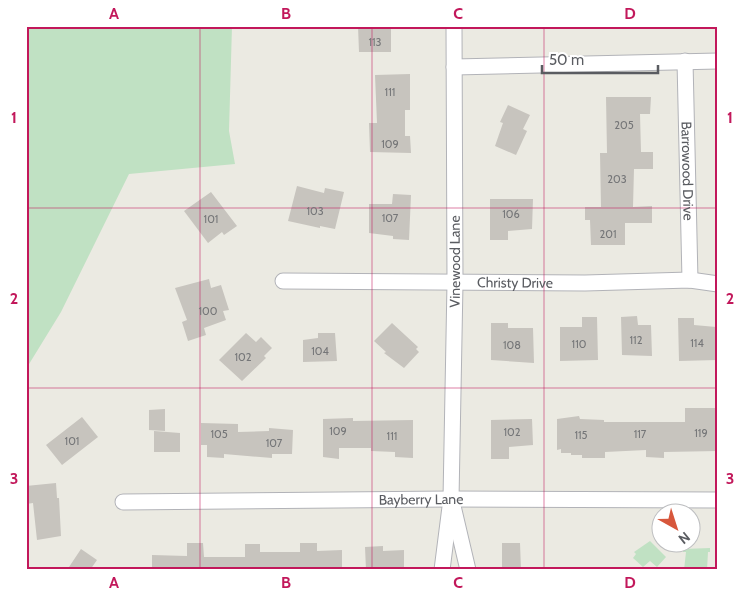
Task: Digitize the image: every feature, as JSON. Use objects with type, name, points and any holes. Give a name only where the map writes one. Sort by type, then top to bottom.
[{"type":"street","name":"Vinewood Lane","points":[[442,570],[451,499],[455,283],[454,26]]},
{"type":"street","name":"Barrowood Drive","points":[[686,61],[690,280]]},
{"type":"street","points":[[454,67],[718,61]]},
{"type":"street","name":"Christy Drive","points":[[283,281],[455,283],[690,280],[718,284]]},
{"type":"street","name":"Vinewood Lane","points":[[451,499],[468,570]]},
{"type":"street","name":"Bayberry Lane","points":[[123,502],[451,499],[718,500]]},
{"type":"green space","points":[[26,26],[232,26],[229,131],[235,164],[129,174],[61,312],[26,369]]},
{"type":"green space","points":[[650,541],[652,543],[652,554],[663,554],[666,557],[657,567],[650,561],[643,567],[633,558],[636,554],[634,552]]},
{"type":"green space","points":[[702,548],[710,548],[707,570],[684,570],[686,554],[702,554]]},
{"type":"building","points":[[358,26],[391,26],[391,52],[359,52]]},
{"type":"building","points":[[410,74],[410,110],[405,110],[405,136],[410,136],[411,153],[370,152],[369,123],[377,123],[375,75]]},
{"type":"building","points":[[606,97],[651,97],[650,114],[640,114],[641,152],[653,152],[653,169],[634,169],[633,207],[652,206],[652,223],[625,223],[625,245],[591,245],[590,220],[585,220],[585,207],[601,207],[600,153],[607,153]]},
{"type":"building","points":[[508,105],[530,115],[523,129],[527,131],[516,155],[495,146],[503,123],[500,122]]},
{"type":"building","points":[[297,186],[324,193],[325,188],[344,192],[335,229],[320,226],[320,228],[288,221]]},
{"type":"building","points":[[211,192],[237,226],[224,235],[222,232],[208,243],[184,211]]},
{"type":"building","points":[[393,194],[411,195],[409,240],[393,239],[393,236],[369,233],[369,204],[392,204]]},
{"type":"building","points":[[490,199],[533,199],[532,229],[508,231],[508,240],[490,240]]},
{"type":"building","points":[[209,279],[211,288],[221,285],[229,310],[223,311],[226,320],[204,328],[206,335],[188,341],[182,322],[187,320],[175,288]]},
{"type":"building","points":[[637,316],[638,325],[651,325],[652,356],[622,355],[621,317]]},
{"type":"building","points":[[582,317],[597,317],[598,360],[560,361],[560,327],[582,327]]},
{"type":"building","points":[[678,318],[694,318],[694,325],[716,327],[717,360],[679,361]]},
{"type":"building","points":[[392,323],[418,347],[416,349],[419,352],[404,368],[384,353],[386,352],[374,341]]},
{"type":"building","points":[[491,323],[508,323],[508,328],[533,328],[534,363],[491,360]]},
{"type":"building","points":[[246,333],[256,342],[261,337],[272,348],[264,356],[266,358],[242,381],[219,360]]},
{"type":"building","points":[[318,333],[335,333],[337,361],[303,362],[303,340],[318,338]]},
{"type":"building","points":[[685,408],[718,408],[718,451],[664,452],[664,458],[646,457],[646,450],[605,452],[605,458],[582,458],[582,455],[561,453],[561,449],[557,450],[557,419],[579,416],[580,419],[604,420],[604,422],[685,422]]},
{"type":"building","points":[[165,409],[165,431],[149,430],[149,410]]},
{"type":"building","points":[[82,417],[98,437],[62,465],[46,445]]},
{"type":"building","points":[[353,418],[353,421],[413,420],[413,458],[395,457],[395,452],[371,451],[371,448],[339,448],[339,459],[323,457],[323,419]]},
{"type":"building","points":[[532,419],[533,445],[509,447],[509,459],[491,459],[491,420]]},
{"type":"building","points":[[201,423],[238,424],[238,432],[269,431],[269,428],[293,430],[292,454],[272,454],[272,458],[224,454],[224,458],[207,457],[207,445],[201,445]]},
{"type":"building","points":[[154,431],[180,433],[180,452],[154,452]]},
{"type":"building","points":[[56,483],[57,498],[59,498],[61,536],[37,540],[33,503],[26,504],[26,486]]},
{"type":"building","points":[[187,543],[203,543],[204,557],[245,557],[245,544],[260,544],[260,552],[300,552],[300,543],[317,543],[317,551],[342,550],[342,570],[152,570],[152,555],[187,556]]},
{"type":"building","points":[[502,543],[520,543],[521,570],[502,570]]},
{"type":"building","points":[[383,546],[383,551],[404,550],[404,570],[366,570],[365,547]]},
{"type":"building","points":[[81,549],[97,560],[90,570],[67,570]]}]
